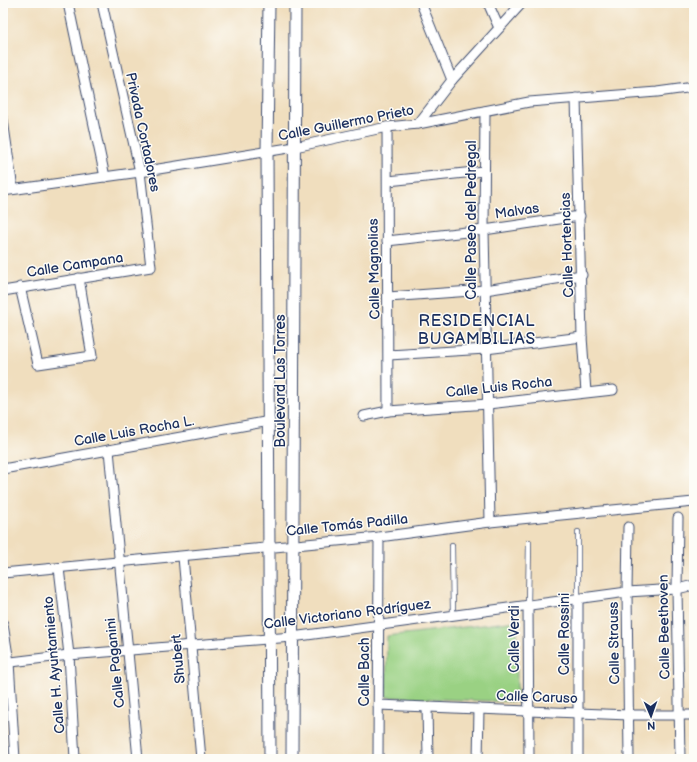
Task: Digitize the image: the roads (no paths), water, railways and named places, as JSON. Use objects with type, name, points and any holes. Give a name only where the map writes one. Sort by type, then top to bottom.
[{"type":"street","points":[[68,3],[105,177]]},
{"type":"street","name":"Privada Cortadores","points":[[102,3],[140,172],[151,267]]},
{"type":"street","name":"Boulevard Las Torres","points":[[269,3],[267,151],[270,422],[270,759]]},
{"type":"street","name":"Boulevard Las Torres","points":[[292,759],[296,147],[295,3]]},
{"type":"street","points":[[421,3],[452,80]]},
{"type":"street","points":[[488,3],[499,28]]},
{"type":"street","points":[[418,124],[452,80],[522,3]]},
{"type":"street","name":"Calle Guillermo Prieto","points":[[3,191],[140,172],[296,147],[387,127],[418,124],[529,102],[657,92],[694,87]]},
{"type":"street","name":"Calle Hortencias","points":[[576,98],[582,276],[582,336],[586,392]]},
{"type":"street","name":"Calle Paseo del Pedregal","points":[[485,111],[484,230],[490,522]]},
{"type":"street","points":[[3,120],[14,189]]},
{"type":"street","name":"Calle Magnolias","points":[[387,127],[388,411]]},
{"type":"street","points":[[388,181],[484,171]]},
{"type":"street","name":"Malvas","points":[[387,241],[484,230],[580,216]]},
{"type":"street","name":"Calle Campana","points":[[3,291],[20,287],[151,267]]},
{"type":"street","points":[[388,297],[485,290],[582,276]]},
{"type":"street","points":[[20,287],[38,364],[92,356],[78,278]]},
{"type":"street","points":[[389,355],[486,349],[582,336]]},
{"type":"street","name":"Calle Luis Rocha","points":[[364,416],[388,411],[488,404],[613,390]]},
{"type":"street","name":"Calle Luis Rocha L.","points":[[3,468],[270,422]]},
{"type":"street","name":"Calle Paganini","points":[[109,450],[118,563],[138,759]]},
{"type":"street","name":"Calle Tomás Padilla","points":[[3,573],[183,557],[294,544],[379,537],[490,522],[694,502]]},
{"type":"street","name":"Calle Beethoven","points":[[678,518],[677,589],[680,759]]},
{"type":"street","name":"Calle Strauss","points":[[628,527],[627,592],[630,759]]},
{"type":"street","name":"Calle Bach","points":[[378,759],[379,537]]},
{"type":"street","name":"Shubert","points":[[183,557],[201,759]]},
{"type":"street","name":"Calle H. Ayuntamiento","points":[[59,568],[69,655],[75,759]]},
{"type":"street","name":"Calle Victoriano Rodríguez","points":[[6,662],[191,644],[292,637],[578,598],[627,592],[677,589],[694,586]]},
{"type":"street","name":"Calle Rossini","points":[[578,598],[578,759]]},
{"type":"street","name":"Calle Verdi","points":[[528,606],[529,759]]},
{"type":"street","points":[[3,624],[15,759]]},
{"type":"street","name":"Calle Caruso","points":[[378,705],[629,715],[694,715]]},
{"type":"street","points":[[427,707],[428,759]]},
{"type":"street","points":[[478,759],[479,709]]},
{"type":"lane","name":"Calle Rossini","points":[[578,532],[578,598]]},
{"type":"lane","name":"Calle Verdi","points":[[528,606],[529,542]]},
{"type":"lane","points":[[452,546],[453,614]]},
{"type":"district","name":"RESIDENCIAL BUGAMBILIAS","points":[[477,330]]}]
